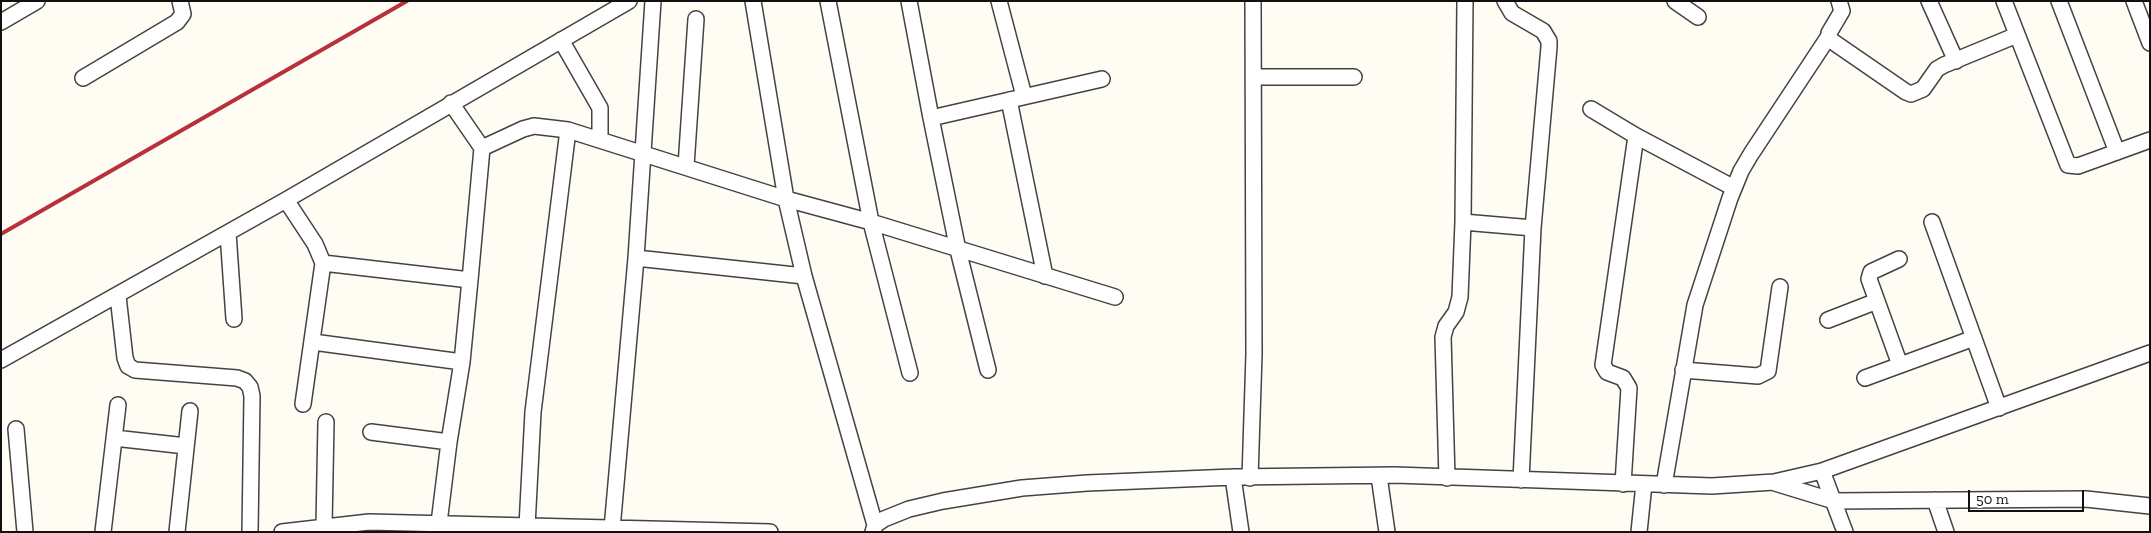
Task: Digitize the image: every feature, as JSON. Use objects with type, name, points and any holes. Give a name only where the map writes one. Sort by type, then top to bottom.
[{"type":"street","points":[[1,22],[37,1]]},
{"type":"street","points":[[83,78],[177,22],[183,14],[180,1]]},
{"type":"street","points":[[1,360],[286,200],[629,1]]},
{"type":"street","points":[[612,529],[636,258],[653,1]]},
{"type":"street","points":[[753,1],[786,200],[804,276],[874,529],[884,519],[909,509],[943,501],[1022,488],[1233,477],[1380,476],[1712,486],[1774,482],[1822,471],[2150,353]]},
{"type":"street","points":[[828,1],[871,222],[910,373]]},
{"type":"street","points":[[909,1],[958,250],[988,370]]},
{"type":"street","points":[[999,1],[1024,96]]},
{"type":"street","points":[[1250,478],[1254,354],[1254,1]]},
{"type":"street","points":[[1447,478],[1443,337],[1446,326],[1456,312],[1460,297],[1463,222],[1465,1]]},
{"type":"street","points":[[1505,1],[1512,14],[1543,31],[1549,41],[1533,228],[1521,480]]},
{"type":"street","points":[[1675,1],[1698,17]]},
{"type":"street","points":[[1664,485],[1695,304],[1734,188],[1751,154],[1829,36],[1842,11],[1838,1]]},
{"type":"street","points":[[1929,1],[1956,61]]},
{"type":"street","points":[[2004,1],[2068,165],[2078,166],[2150,140]]},
{"type":"street","points":[[2059,1],[2117,152]]},
{"type":"street","points":[[2134,1],[2150,42]]},
{"type":"street","points":[[686,166],[696,19]]},
{"type":"street","points":[[1829,36],[1832,42],[1911,94],[1923,89],[1937,69],[2017,35]]},
{"type":"street","points":[[561,40],[600,108],[600,139]]},
{"type":"street","points":[[1253,77],[1354,77]]},
{"type":"street","points":[[931,118],[1102,79]]},
{"type":"street","points":[[1009,100],[1045,276]]},
{"type":"street","points":[[439,523],[449,442],[462,362],[482,148],[451,103]]},
{"type":"street","points":[[1591,109],[1636,136],[1734,188]]},
{"type":"street","points":[[482,148],[523,129],[534,126],[568,130],[686,166],[786,200],[871,222],[1115,297]]},
{"type":"street","points":[[527,526],[534,412],[568,130]]},
{"type":"street","points":[[1624,484],[1629,388],[1624,378],[1607,372],[1603,365],[1636,136]]},
{"type":"street","points":[[286,200],[315,244],[323,263],[303,404]]},
{"type":"street","points":[[1463,222],[1533,228]]},
{"type":"street","points":[[1932,222],[1999,408]]},
{"type":"street","points":[[228,233],[234,318]]},
{"type":"street","points":[[636,258],[804,276]]},
{"type":"street","points":[[1899,259],[1871,272],[1869,279],[1900,365]]},
{"type":"street","points":[[323,263],[470,280]]},
{"type":"street","points":[[1683,370],[1758,376],[1768,371],[1780,287]]},
{"type":"street","points":[[118,296],[125,358],[128,366],[135,370],[237,378],[245,381],[250,388],[252,396],[250,532]]},
{"type":"street","points":[[1828,320],[1877,301]]},
{"type":"street","points":[[1865,378],[1974,338]]},
{"type":"street","points":[[313,342],[462,362]]},
{"type":"street","points":[[103,532],[118,405]]},
{"type":"street","points":[[177,532],[190,412]]},
{"type":"street","points":[[324,526],[326,422]]},
{"type":"street","points":[[16,429],[25,532]]},
{"type":"street","points":[[371,432],[449,442]]},
{"type":"street","points":[[114,438],[186,446]]},
{"type":"street","points":[[1822,471],[1845,532]]},
{"type":"street","points":[[1380,476],[1388,532]]},
{"type":"street","points":[[1233,477],[1241,532]]},
{"type":"street","points":[[1774,482],[1834,501],[2086,499],[2150,506]]},
{"type":"street","points":[[1639,532],[1644,484]]},
{"type":"street","points":[[1935,500],[1946,532]]},
{"type":"street","points":[[282,532],[369,522],[406,527],[439,523],[770,532]]},
{"type":"railway","points":[[1,234],[407,1]]}]
